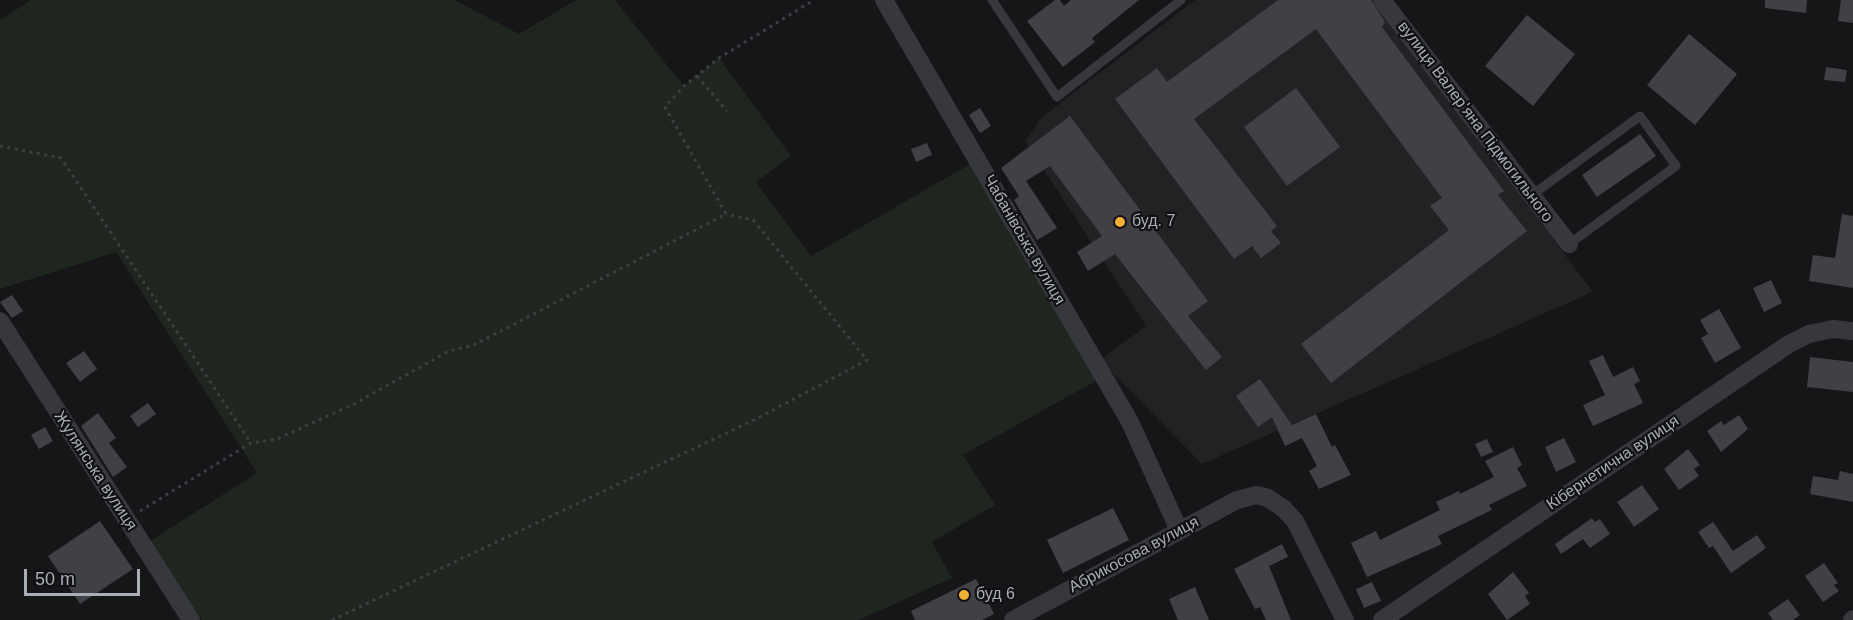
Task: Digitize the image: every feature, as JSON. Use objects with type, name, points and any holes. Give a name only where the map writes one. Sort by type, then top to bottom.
[{"type":"street","name":"Чабанівська вулиця","points":[[884,0],[1130,422],[1179,530]]},
{"type":"street","name":"вулиця Валерʼяна Підмогильного","points":[[1382,0],[1569,244]]},
{"type":"street","name":"Жулянська вулиця","points":[[0,321],[191,620]]},
{"type":"street","name":"Кібернетична вулиця","points":[[1382,620],[1789,344],[1809,334],[1833,329],[1853,332]]},
{"type":"street","name":"Абрикосова вулиця","points":[[1013,620],[1237,500],[1257,495],[1268,498],[1284,509],[1295,521],[1345,620]]},
{"type":"lane","points":[[993,0],[1057,97],[1181,0]]},
{"type":"lane","points":[[1532,195],[1640,116],[1676,166],[1569,244]]},
{"type":"path","points":[[726,214],[665,107],[696,76],[719,58],[814,0]]},
{"type":"path","points":[[696,76],[727,111]]},
{"type":"path","points":[[0,146],[61,158],[250,443]]},
{"type":"path","points":[[126,519],[250,443],[277,439],[354,404],[449,351],[474,345],[726,214],[753,220],[867,360],[758,418],[332,620]]},
{"type":"shaded area","points":[[31,0],[455,0],[519,34],[576,0],[615,0],[684,86],[719,58],[791,156],[756,182],[811,256],[977,160],[1103,377],[963,455],[995,505],[932,542],[952,578],[859,620],[202,620],[150,541],[257,473],[116,252],[0,289],[0,20]]},
{"type":"shaded area","points":[[1195,0],[1374,0],[1593,292],[1202,464],[1100,360],[1146,326],[1025,141],[1042,117]]},
{"type":"building","points":[[1055,0],[1060,0],[1064,6],[1071,0],[1139,0],[1092,38],[1095,42],[1063,67],[1027,21]]},
{"type":"building","points":[[1278,0],[1371,0],[1385,22],[1382,27],[1504,191],[1498,195],[1527,231],[1331,383],[1301,344],[1449,230],[1430,206],[1442,198],[1316,29],[1194,119],[1277,226],[1271,231],[1281,243],[1261,258],[1252,246],[1234,259],[1115,99],[1157,68],[1167,82]]},
{"type":"building","points":[[1765,0],[1807,0],[1806,13],[1765,8]]},
{"type":"building","points":[[1841,0],[1853,0],[1853,23],[1838,21]]},
{"type":"building","points":[[1527,15],[1575,54],[1533,106],[1485,66]]},
{"type":"building","points":[[1689,34],[1737,74],[1695,125],[1647,85]]},
{"type":"building","points":[[1826,67],[1847,70],[1845,82],[1824,80]]},
{"type":"building","points":[[1296,88],[1340,147],[1287,186],[1244,127]]},
{"type":"building","points":[[980,108],[991,126],[980,133],[969,115]]},
{"type":"building","name":"буд. 7","points":[[1070,116],[1208,301],[1188,316],[1222,357],[1206,370],[1115,254],[1088,271],[1077,252],[1102,236],[1050,166],[1026,181],[1057,228],[1037,240],[1014,200],[1019,196],[1001,168]]},
{"type":"building","points":[[1640,134],[1656,156],[1597,197],[1582,175]]},
{"type":"building","points":[[927,143],[932,155],[916,162],[911,149]]},
{"type":"building","points":[[1842,214],[1853,216],[1853,288],[1809,281],[1813,255],[1835,258]]},
{"type":"building","points":[[1771,280],[1782,303],[1764,312],[1753,288]]},
{"type":"building","points":[[12,295],[23,311],[12,318],[0,302]]},
{"type":"building","points":[[1719,309],[1741,348],[1715,363],[1701,338],[1708,334],[1700,320]]},
{"type":"building","points":[[84,351],[97,369],[80,382],[66,363]]},
{"type":"building","points":[[1603,355],[1613,377],[1633,367],[1640,381],[1634,384],[1643,403],[1593,426],[1583,405],[1605,395],[1589,361]]},
{"type":"building","points":[[1810,357],[1853,362],[1853,392],[1807,387]]},
{"type":"building","points":[[1260,379],[1292,425],[1316,414],[1332,447],[1335,445],[1351,475],[1319,489],[1309,471],[1317,466],[1302,438],[1285,446],[1272,417],[1258,427],[1236,396]]},
{"type":"building","points":[[148,403],[156,414],[138,427],[130,416]]},
{"type":"building","points":[[98,413],[116,438],[109,443],[127,467],[113,477],[81,426]]},
{"type":"building","points":[[1739,415],[1748,429],[1721,452],[1707,431],[1721,421],[1724,425]]},
{"type":"building","points":[[45,427],[53,441],[39,449],[31,435]]},
{"type":"building","points":[[1564,438],[1576,462],[1556,472],[1545,447]]},
{"type":"building","points":[[1487,439],[1493,452],[1481,457],[1475,444]]},
{"type":"building","points":[[1513,447],[1522,465],[1517,468],[1527,486],[1489,505],[1492,510],[1438,536],[1442,544],[1367,577],[1351,543],[1376,531],[1380,540],[1440,510],[1436,502],[1459,491],[1460,494],[1494,477],[1485,461]]},
{"type":"building","points":[[1688,449],[1700,465],[1694,469],[1699,476],[1679,490],[1664,469]]},
{"type":"building","points":[[1840,471],[1853,474],[1853,502],[1810,494],[1813,476],[1838,480]]},
{"type":"building","points":[[1642,485],[1659,509],[1634,527],[1617,502]]},
{"type":"building","points":[[1113,508],[1129,540],[1063,573],[1047,540]]},
{"type":"building","points":[[1592,518],[1595,522],[1600,519],[1610,534],[1590,548],[1583,539],[1561,554],[1555,544]]},
{"type":"building","points":[[100,521],[133,569],[80,604],[48,556]]},
{"type":"building","points":[[1713,522],[1733,551],[1757,535],[1766,548],[1731,573],[1713,546],[1709,548],[1698,532]]},
{"type":"building","points":[[1282,544],[1288,557],[1269,566],[1291,620],[1266,620],[1260,607],[1255,609],[1234,569]]},
{"type":"building","points":[[1824,563],[1838,583],[1834,585],[1839,591],[1823,602],[1805,576]]},
{"type":"building","points":[[1513,572],[1529,593],[1525,596],[1530,604],[1507,620],[1488,594]]},
{"type":"building","name":"буд 6","points":[[976,579],[994,614],[982,620],[915,620],[911,611]]},
{"type":"building","points":[[1372,582],[1381,601],[1364,608],[1356,589]]},
{"type":"building","points":[[1195,587],[1209,620],[1178,620],[1169,599]]},
{"type":"building","points":[[1788,599],[1800,615],[1793,620],[1773,620],[1768,613]]},
{"type":"place","name":"буд. 7","points":[[1120,222]]},
{"type":"place","name":"буд 6","points":[[964,595]]}]
